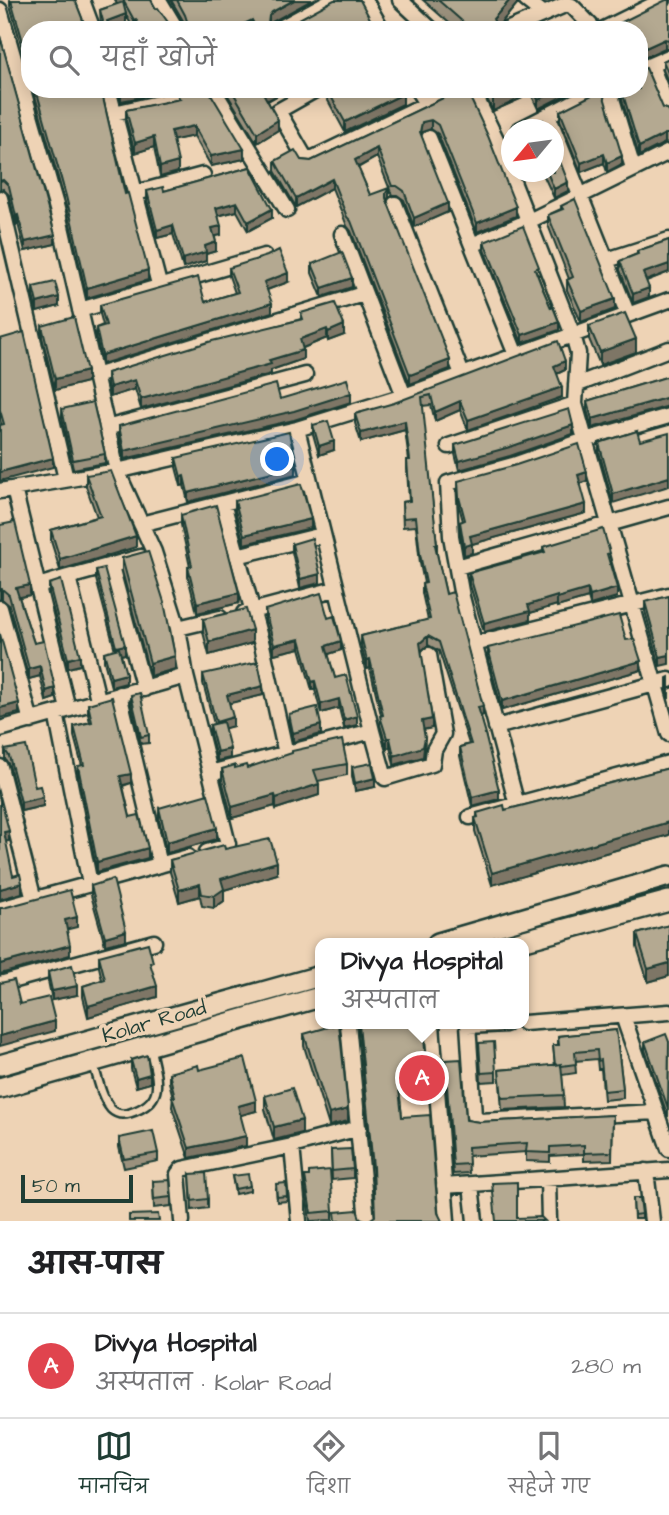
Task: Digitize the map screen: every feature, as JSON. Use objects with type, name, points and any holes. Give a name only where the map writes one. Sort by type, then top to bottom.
[{"type":"main road","points":[[455,938],[669,876]]},
{"type":"main road","points":[[529,939],[669,901]]},
{"type":"main road","name":"Kolar Road","points":[[0,1065],[315,977]]},
{"type":"main road","name":"Kolar Road","points":[[0,1088],[315,998]]},
{"type":"street","points":[[82,0],[90,21]]},
{"type":"street","points":[[159,0],[172,21]]},
{"type":"street","points":[[293,21],[331,0]]},
{"type":"street","points":[[365,0],[377,21]]},
{"type":"street","points":[[400,0],[418,5],[427,21]]},
{"type":"street","points":[[526,0],[544,14]]},
{"type":"street","points":[[620,21],[663,0]]},
{"type":"street","points":[[528,21],[570,4],[586,21]]},
{"type":"street","points":[[0,10],[21,83]]},
{"type":"street","points":[[648,67],[669,57]]},
{"type":"street","points":[[648,73],[669,110]]},
{"type":"street","points":[[0,909],[228,846],[186,676],[177,628],[154,552],[117,471],[57,209],[25,98]]},
{"type":"street","points":[[110,98],[160,288]]},
{"type":"street","points":[[219,98],[287,210]]},
{"type":"street","points":[[301,98],[278,111],[307,160],[436,98]]},
{"type":"street","points":[[422,98],[426,104]]},
{"type":"street","points":[[476,98],[529,221],[573,335],[578,353],[575,404],[632,605],[662,682],[669,734]]},
{"type":"street","points":[[540,119],[581,98]]},
{"type":"street","points":[[612,98],[633,168]]},
{"type":"street","points":[[114,113],[171,100]]},
{"type":"street","points":[[548,115],[628,315]]},
{"type":"street","points":[[429,138],[516,355]]},
{"type":"street","points":[[496,141],[501,139]]},
{"type":"street","points":[[472,245],[529,221],[669,152]]},
{"type":"street","points":[[136,193],[203,175]]},
{"type":"street","points":[[0,198],[66,479]]},
{"type":"street","points":[[395,204],[462,374]]},
{"type":"street","points":[[342,234],[404,396]]},
{"type":"street","points":[[607,260],[669,240]]},
{"type":"street","points":[[80,310],[264,256]]},
{"type":"street","points":[[95,376],[363,294]]},
{"type":"street","points":[[90,884],[62,711],[38,586],[7,490],[117,471],[298,429],[404,396],[669,300]]},
{"type":"street","points":[[576,385],[669,349]]},
{"type":"street","points":[[106,428],[305,375]]},
{"type":"street","points":[[449,446],[575,404]]},
{"type":"street","points":[[517,805],[474,644],[457,567],[451,536],[448,483],[669,416]]},
{"type":"street","points":[[298,429],[335,589],[384,778],[432,764],[434,750],[443,734],[429,656]]},
{"type":"street","points":[[141,524],[309,481]]},
{"type":"street","points":[[223,503],[262,645],[286,754]]},
{"type":"street","points":[[457,567],[669,507]]},
{"type":"street","points":[[237,556],[322,536]]},
{"type":"street","points":[[38,586],[154,552]]},
{"type":"street","points":[[111,566],[144,689]]},
{"type":"street","points":[[68,577],[98,699]]},
{"type":"street","points":[[177,628],[335,589]]},
{"type":"street","points":[[474,644],[669,594]]},
{"type":"street","points":[[0,608],[31,721]]},
{"type":"street","points":[[0,729],[186,676]]},
{"type":"street","points":[[496,727],[662,682]]},
{"type":"street","points":[[119,694],[160,865]]},
{"type":"street","points":[[210,773],[372,731]]},
{"type":"street","points":[[470,817],[669,763]]},
{"type":"street","points":[[0,767],[34,900]]},
{"type":"street","points":[[0,984],[154,942]]},
{"type":"street","points":[[529,1023],[669,1012]]},
{"type":"street","points":[[623,1016],[669,1149]]},
{"type":"street","points":[[349,1029],[367,1221]]},
{"type":"street","points":[[432,1029],[447,1221]]},
{"type":"street","points":[[468,1029],[474,1116],[479,1121],[656,1112]]},
{"type":"street","points":[[182,1221],[179,1171],[359,1128]]},
{"type":"street","points":[[292,1146],[299,1221]]},
{"type":"street","points":[[444,1186],[669,1170]]},
{"type":"street","points":[[646,1171],[652,1221]]},
{"type":"street","points":[[548,1179],[549,1221]]},
{"type":"street","points":[[471,1185],[475,1221]]},
{"type":"lane","points":[[92,1062],[109,1106],[115,1113],[123,1115],[143,1109],[150,1105],[155,1097],[156,1077],[149,1046]]},
{"type":"building","points":[[11,0],[75,0],[83,21],[21,21],[21,35]]},
{"type":"building","points":[[123,0],[151,0],[167,21],[136,19],[134,20]]},
{"type":"building","points":[[177,0],[294,0],[272,12],[268,21],[187,21]]},
{"type":"building","points":[[334,0],[360,0],[371,21],[296,21]]},
{"type":"building","points":[[438,0],[510,0],[494,21],[462,21]]},
{"type":"building","points":[[669,0],[669,40],[665,39],[648,47],[648,21],[624,21]]},
{"type":"building","points":[[123,2],[126,14],[103,21],[100,10]]},
{"type":"building","points":[[0,36],[55,235],[25,242],[9,186],[3,180],[0,181]]},
{"type":"building","points":[[669,58],[669,75],[663,61]]},
{"type":"building","points":[[648,73],[663,108],[669,110],[669,134],[639,147],[624,98],[648,98]]},
{"type":"building","points":[[39,98],[103,98],[125,194],[128,193],[148,270],[87,288],[66,196]]},
{"type":"building","points":[[213,98],[244,149],[211,156],[194,126],[171,131],[178,162],[160,167],[154,137],[135,143],[126,110],[180,99]]},
{"type":"building","points":[[236,98],[266,98],[278,120],[257,133]]},
{"type":"building","points":[[332,98],[395,98],[345,122]]},
{"type":"building","points":[[443,98],[470,98],[501,169],[501,182],[506,182],[516,207],[477,223],[438,125],[431,120],[422,122],[420,132],[448,203],[414,218],[404,191],[392,186],[377,148],[355,160],[370,195],[389,188],[386,198],[450,360],[410,375],[351,221],[332,179],[296,198],[275,161],[295,150],[301,160],[311,161]]},
{"type":"building","points":[[586,98],[604,98],[622,156],[607,163],[604,154],[581,163],[560,111]]},
{"type":"building","points":[[250,167],[272,209],[248,222],[237,202],[216,208],[221,226],[212,228],[216,242],[205,246],[206,252],[183,259],[173,225],[157,230],[147,191],[163,187],[164,191]]},
{"type":"building","points":[[564,172],[568,182],[554,189],[551,182],[564,182]]},
{"type":"building","points":[[575,199],[615,299],[581,311],[567,280],[573,277],[548,215],[563,209],[561,206]]},
{"type":"building","points":[[523,226],[539,267],[535,269],[559,322],[522,335],[484,242]]},
{"type":"building","points":[[669,240],[669,264],[643,273],[649,288],[633,294],[620,261],[638,254],[637,251]]},
{"type":"building","points":[[279,250],[288,273],[264,282],[272,303],[102,355],[96,328],[106,325],[100,305],[198,277],[205,302],[238,292],[229,268]]},
{"type":"building","points":[[342,252],[352,278],[322,288],[312,264]]},
{"type":"building","points":[[55,282],[59,297],[37,303],[33,287]]},
{"type":"building","points":[[335,303],[344,325],[300,339],[303,350],[269,360],[271,364],[141,399],[135,380],[110,387],[107,373],[212,341],[303,319],[301,313]]},
{"type":"building","points":[[625,313],[636,339],[600,352],[589,326]]},
{"type":"building","points":[[74,317],[87,371],[55,379],[42,326]]},
{"type":"building","points":[[24,332],[53,458],[0,472],[0,425],[4,424],[0,410],[0,339]]},
{"type":"building","points":[[558,341],[565,361],[554,366],[562,387],[468,420],[460,401],[435,412],[431,395],[422,397],[435,545],[446,594],[453,592],[483,706],[478,707],[499,790],[472,797],[460,747],[471,744],[439,642],[428,636],[420,643],[432,719],[422,721],[425,738],[423,747],[394,756],[390,738],[387,738],[380,716],[383,715],[370,659],[367,660],[361,636],[430,619],[422,584],[426,583],[416,517],[403,518],[402,502],[410,501],[407,460],[410,460],[405,421],[361,433],[355,414],[394,403]]},
{"type":"building","points":[[669,376],[669,397],[592,419],[587,401]]},
{"type":"building","points":[[347,379],[351,393],[294,411],[124,451],[119,426],[276,384],[280,399]]},
{"type":"building","points":[[93,402],[105,454],[73,460],[62,409]]},
{"type":"building","points":[[569,409],[573,425],[459,461],[455,445]]},
{"type":"building","points":[[328,421],[334,441],[319,446],[313,425]]},
{"type":"building","points":[[637,431],[640,441],[669,433],[669,477],[613,494],[599,443]]},
{"type":"building","points":[[289,432],[296,466],[188,493],[176,458]]},
{"type":"building","points":[[579,444],[587,472],[578,475],[586,504],[470,536],[472,544],[464,546],[460,522],[465,520],[458,481]]},
{"type":"building","points":[[111,471],[136,536],[60,559],[51,530],[101,516],[86,475]]},
{"type":"building","points":[[301,484],[311,519],[244,535],[235,501]]},
{"type":"building","points":[[216,505],[239,593],[197,603],[188,567],[192,566],[181,515]]},
{"type":"building","points":[[15,522],[30,585],[16,588],[34,643],[44,641],[55,688],[46,691],[40,666],[29,669],[9,595],[0,589],[0,525]]},
{"type":"building","points":[[603,529],[617,588],[590,596],[588,589],[557,596],[528,605],[530,611],[484,623],[469,573],[545,552],[543,547]]},
{"type":"building","points":[[312,538],[320,574],[300,579],[292,544]]},
{"type":"building","points":[[148,551],[164,602],[175,656],[150,663],[122,558]]},
{"type":"building","points":[[104,568],[125,645],[116,647],[96,570]]},
{"type":"building","points":[[61,580],[80,656],[68,659],[49,584]]},
{"type":"building","points":[[321,593],[328,618],[334,616],[341,641],[326,646],[335,678],[346,675],[357,716],[344,720],[339,699],[321,704],[300,639],[274,645],[265,610]]},
{"type":"building","points":[[669,596],[669,655],[660,657],[645,602]]},
{"type":"building","points":[[246,609],[252,630],[209,642],[203,619]]},
{"type":"building","points":[[619,615],[626,640],[634,639],[641,661],[502,701],[488,648]]},
{"type":"building","points":[[0,634],[19,703],[0,708]]},
{"type":"building","points":[[119,648],[126,674],[111,678],[104,652]]},
{"type":"building","points":[[258,662],[263,686],[227,695],[233,717],[216,722],[203,674]]},
{"type":"building","points":[[140,693],[149,735],[141,737],[131,695]]},
{"type":"building","points":[[112,697],[131,774],[120,776],[130,817],[139,815],[148,848],[97,862],[78,766],[84,765],[74,726],[92,722],[88,704]]},
{"type":"building","points":[[317,707],[321,725],[293,733],[289,714]]},
{"type":"building","points":[[223,722],[230,749],[217,752],[210,725]]},
{"type":"building","points":[[342,740],[347,764],[314,770],[319,784],[276,798],[275,795],[232,807],[222,769],[235,765],[235,768],[246,765],[247,768],[292,751]]},
{"type":"building","points":[[26,746],[35,787],[40,786],[43,797],[21,802],[5,750]]},
{"type":"building","points":[[372,763],[375,778],[355,783],[352,767]]},
{"type":"building","points":[[669,768],[669,822],[492,873],[475,818],[478,817],[477,813],[504,805],[505,810]]},
{"type":"building","points":[[208,794],[217,828],[167,842],[159,808]]},
{"type":"building","points":[[0,796],[9,831],[4,832],[13,876],[20,874],[22,883],[0,889]]},
{"type":"building","points":[[270,839],[277,862],[221,879],[224,889],[214,896],[202,894],[200,884],[179,890],[170,860],[224,845],[225,849]]},
{"type":"building","points":[[113,879],[126,931],[105,937],[91,886]]},
{"type":"building","points":[[70,890],[77,917],[65,920],[70,945],[0,964],[0,908]]},
{"type":"building","points":[[669,925],[669,963],[648,969],[637,934]]},
{"type":"building","points":[[148,943],[153,962],[150,963],[157,986],[88,1006],[83,986],[105,979],[99,956]]},
{"type":"building","points":[[72,965],[77,986],[52,991],[48,972]]},
{"type":"building","points":[[14,980],[20,1004],[49,997],[55,1021],[0,1036],[0,983]]},
{"type":"building","points":[[322,1029],[340,1029],[348,1109],[329,1114],[304,1034]]},
{"type":"building","points":[[359,1029],[423,1029],[427,1076],[398,1079],[402,1117],[430,1115],[438,1213],[442,1221],[368,1221],[375,1216]]},
{"type":"building","points":[[616,1030],[623,1089],[604,1091],[601,1060],[598,1061],[597,1050],[575,1052],[576,1064],[555,1065],[553,1045],[559,1045],[558,1036]]},
{"type":"building","points":[[666,1034],[669,1042],[668,1108],[645,1042]]},
{"type":"building","points":[[494,1042],[496,1072],[481,1073],[479,1043]]},
{"type":"building","points":[[147,1055],[150,1074],[136,1078],[131,1060]]},
{"type":"building","points":[[245,1058],[256,1101],[238,1106],[246,1136],[189,1148],[172,1097],[175,1097],[169,1073],[198,1065],[199,1070]]},
{"type":"building","points":[[461,1059],[466,1120],[479,1122],[613,1115],[612,1152],[584,1153],[584,1145],[550,1147],[550,1153],[526,1152],[527,1143],[468,1147],[469,1164],[453,1165],[445,1060]]},
{"type":"building","points":[[561,1064],[564,1095],[502,1098],[499,1070]]},
{"type":"building","points":[[292,1088],[302,1120],[274,1127],[265,1096]]},
{"type":"building","points":[[153,1131],[158,1153],[124,1159],[119,1138]]},
{"type":"building","points":[[351,1149],[353,1169],[332,1171],[331,1150]]},
{"type":"building","points":[[330,1170],[333,1211],[311,1213],[305,1176],[309,1176],[309,1172]]},
{"type":"building","points":[[206,1173],[208,1199],[192,1201],[190,1174]]},
{"type":"building","points":[[248,1174],[250,1186],[235,1189],[232,1176]]},
{"type":"building","points":[[170,1180],[171,1197],[154,1199],[153,1181]]},
{"type":"building","points":[[517,1182],[517,1218],[541,1217],[545,1221],[496,1221],[492,1183]]},
{"type":"building","points":[[286,1183],[287,1196],[277,1197],[276,1184]]},
{"type":"building","points":[[633,1198],[640,1198],[642,1214],[634,1215]]},
{"type":"building","points":[[357,1210],[360,1218],[367,1221],[336,1221],[335,1212]]},
{"type":"building","points":[[158,1214],[159,1221],[129,1221],[129,1215]]},
{"type":"place","name":"Divya Hospital","points":[[422,1078]]}]
